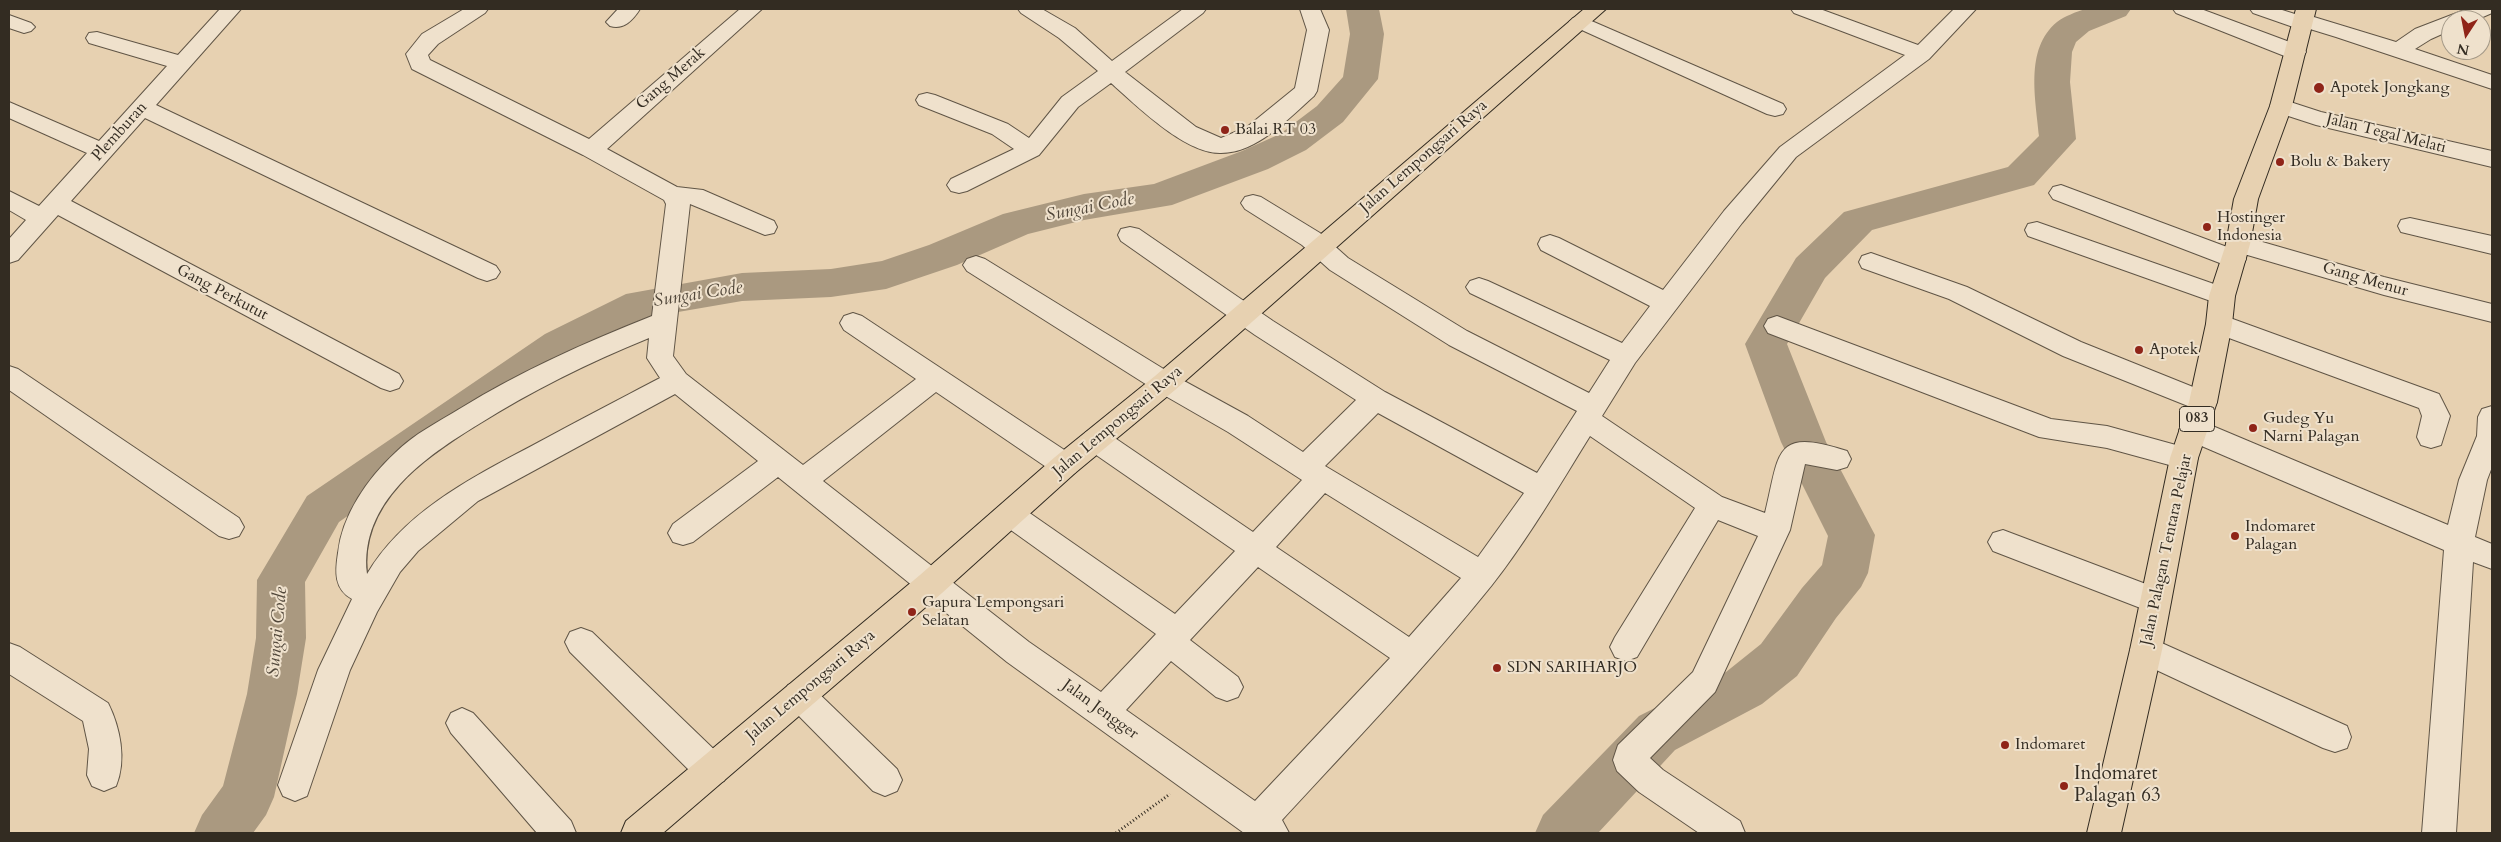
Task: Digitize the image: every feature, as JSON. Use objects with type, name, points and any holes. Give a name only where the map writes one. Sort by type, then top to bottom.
[{"type":"main road","name":"Jalan Lempongsari Raya","points":[[653,829],[712,770],[1011,515],[1065,465],[1165,383],[1588,16]]},
{"type":"main road","name":"Jalan Palagan Tentara Pelajar","points":[[2104,833],[2146,650],[2184,458],[2203,402],[2220,324],[2222,296],[2236,251],[2246,199],[2281,106],[2304,18]]},
{"type":"street","name":"Plemburan","points":[[9,254],[231,9]]},
{"type":"street","points":[[478,9],[430,39],[417,54],[420,64],[590,150],[673,195],[695,196],[765,227]]},
{"type":"street","name":"Gang Merak","points":[[590,150],[752,9]]},
{"type":"street","points":[[1028,9],[1067,34],[1110,72],[1201,141],[1221,146],[1257,132],[1306,91],[1318,30],[1310,9]]},
{"type":"street","points":[[959,186],[1031,150],[1070,102],[1196,9]]},
{"type":"street","points":[[1801,9],[1921,54]]},
{"type":"street","points":[[1265,828],[1482,575],[1542,489],[1626,356],[1733,217],[1788,152],[1921,54],[1966,9]]},
{"type":"street","points":[[2183,9],[2295,52]]},
{"type":"street","points":[[2260,9],[2304,18],[2492,82]]},
{"type":"street","points":[[1588,16],[1776,109]]},
{"type":"street","points":[[2399,50],[2423,34],[2441,27]]},
{"type":"street","points":[[98,38],[182,64]]},
{"type":"street","points":[[928,100],[1000,129],[1031,150]]},
{"type":"street","name":"Jalan Tegal Melati","points":[[2281,106],[2316,118],[2492,159]]},
{"type":"street","points":[[142,107],[487,272]]},
{"type":"street","points":[[9,109],[102,152]]},
{"type":"street","name":"Gang Menur","points":[[2061,193],[2236,251],[2492,313]]},
{"type":"street","name":"Jalan Jengger","points":[[673,195],[678,204],[660,358],[677,381],[930,584],[1018,652],[1265,828]]},
{"type":"street","name":"Gang Perkutut","points":[[9,199],[48,210],[390,382]]},
{"type":"street","points":[[1253,203],[1321,247],[1339,264],[1458,338],[1589,413],[1712,505],[1775,530]]},
{"type":"street","points":[[2410,226],[2492,245]]},
{"type":"street","points":[[2037,230],[2222,296]]},
{"type":"street","points":[[1130,235],[1243,314],[1375,399],[1542,489]]},
{"type":"street","points":[[1550,244],[1666,303]]},
{"type":"street","points":[[1871,262],[1958,293],[2072,348],[2203,402]]},
{"type":"street","points":[[976,265],[1165,383],[1238,424],[1314,473],[1482,575]]},
{"type":"street","points":[[1479,287],[1626,356]]},
{"type":"street","points":[[370,594],[353,585],[350,569],[352,545],[362,518],[403,462],[432,438],[501,396],[618,340],[664,322]]},
{"type":"street","points":[[853,323],[1065,465]]},
{"type":"street","points":[[2220,324],[2423,398],[2429,402],[2435,411],[2431,437]]},
{"type":"street","points":[[1777,326],[2049,429],[2108,437],[2184,458]]},
{"type":"street","points":[[9,376],[230,528]]},
{"type":"street","points":[[802,481],[936,378]]},
{"type":"street","points":[[295,785],[334,670],[370,594],[388,563],[408,542],[468,493],[677,381]]},
{"type":"street","points":[[1104,712],[1255,550],[1314,473],[1375,399]]},
{"type":"street","points":[[2439,833],[2459,543],[2473,480],[2491,436],[2492,417]]},
{"type":"street","points":[[2193,430],[2492,557]]},
{"type":"street","points":[[1096,440],[1412,656]]},
{"type":"street","points":[[1728,833],[1640,770],[1630,756],[1704,682],[1775,530],[1790,463],[1798,452],[1832,458]]},
{"type":"street","points":[[683,533],[778,462]]},
{"type":"street","points":[[1626,647],[1712,505]]},
{"type":"street","points":[[1011,515],[1174,638],[1227,687]]},
{"type":"street","points":[[2003,542],[2156,601]]},
{"type":"street","points":[[581,642],[712,770]]},
{"type":"street","points":[[2146,650],[2335,737]]},
{"type":"street","points":[[9,657],[97,713],[105,749],[104,775]]},
{"type":"street","points":[[799,696],[885,780]]},
{"type":"street","points":[[462,723],[559,833]]},
{"type":"path","points":[[1116,833],[1196,777]]},
{"type":"waterway","name":"Sungai Code","points":[[221,833],[247,797],[272,694],[281,638],[281,580],[323,509],[560,345],[640,304],[742,287],[831,283],[886,275],[943,255],[1017,223],[1084,207],[1159,196],[1255,160],[1293,142],[1330,114],[1360,79],[1367,34],[1362,9]]},
{"type":"waterway","points":[[1562,833],[1657,733],[1744,688],[1779,660],[1819,603],[1844,573],[1852,535],[1826,489],[1803,442],[1766,344],[1810,268],[1858,221],[2021,176],[2058,139],[2052,82],[2055,52],[2060,40],[2072,27],[2114,9]]},
{"type":"place","name":"Apotek Jongkang","points":[[2319,88]]},
{"type":"place","name":"Balai RT 03","points":[[1225,130]]},
{"type":"place","name":"Bolu & Bakery","points":[[2280,162]]},
{"type":"place","name":"Hostinger Indonesia","points":[[2207,227]]},
{"type":"place","name":"Apotek","points":[[2139,350]]},
{"type":"place","name":"Gudeg Yu Narni Palagan","points":[[2253,428]]},
{"type":"place","name":"Indomaret Palagan","points":[[2235,536]]},
{"type":"place","name":"Gapura Lempongsari Selatan","points":[[912,612]]},
{"type":"place","name":"SDN SARIHARJO","points":[[1497,668]]},
{"type":"place","name":"Indomaret","points":[[2005,745]]},
{"type":"place","name":"Indomaret Palagan 63","points":[[2064,786]]}]
